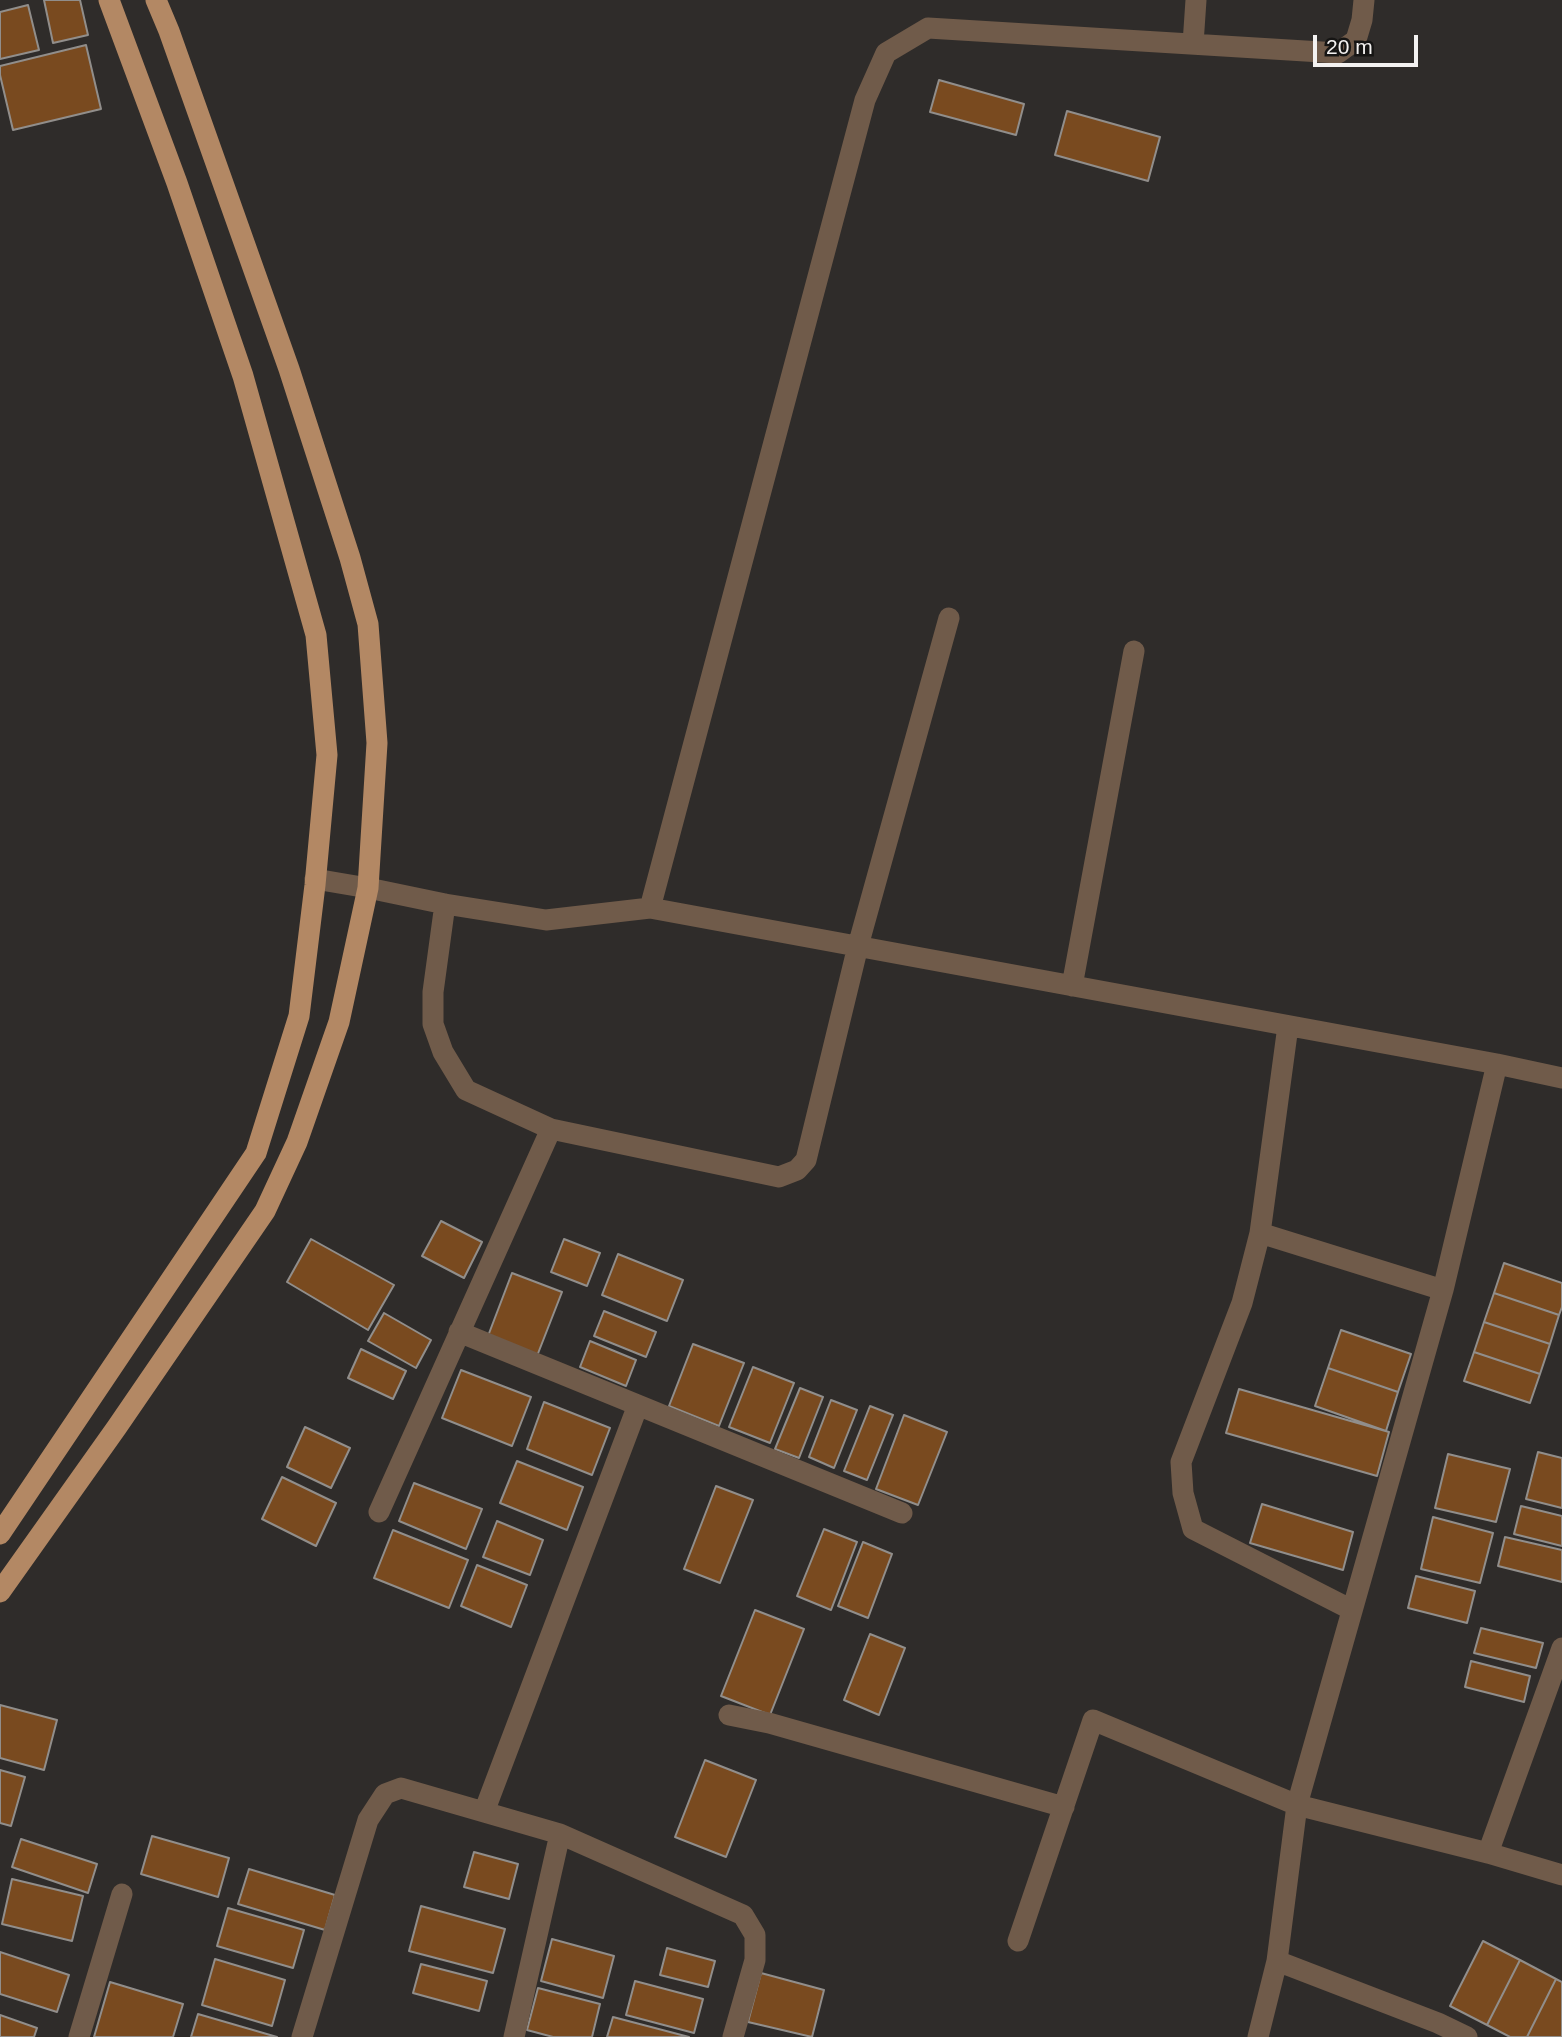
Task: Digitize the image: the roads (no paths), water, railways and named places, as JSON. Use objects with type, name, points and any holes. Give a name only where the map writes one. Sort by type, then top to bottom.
[{"type":"main road","points":[[0,1534],[256,1153],[299,1016],[327,755],[316,635],[243,376],[177,183],[109,0]]},
{"type":"main road","points":[[0,1592],[265,1211],[297,1142],[339,1022],[368,888],[377,743],[368,624],[350,558],[289,369],[156,0]]},
{"type":"street","points":[[1193,44],[1196,0]]},
{"type":"street","points":[[650,908],[865,100],[886,53],[928,28],[1338,53],[1356,40],[1364,0]]},
{"type":"street","points":[[445,904],[433,992],[433,1024],[443,1052],[466,1090],[551,1129],[779,1177],[797,1170],[806,1160],[858,946],[949,618]]},
{"type":"street","points":[[1072,986],[1134,651]]},
{"type":"street","points":[[315,879],[546,920],[650,908],[1562,1078]]},
{"type":"street","points":[[1288,1026],[1260,1233],[1242,1303],[1181,1462],[1183,1493],[1193,1528],[1352,1610]]},
{"type":"street","points":[[1258,2037],[1277,1961],[1297,1805],[1443,1290],[1497,1064]]},
{"type":"street","points":[[379,1512],[551,1129]]},
{"type":"street","points":[[1260,1233],[1443,1290]]},
{"type":"street","points":[[459,1332],[902,1513]]},
{"type":"street","points":[[484,1812],[638,1405]]},
{"type":"street","points":[[1488,1853],[1562,1648]]},
{"type":"street","points":[[729,1715],[769,1723],[1064,1807]]},
{"type":"street","points":[[1018,1941],[1093,1720],[1297,1805],[1488,1853],[1562,1875]]},
{"type":"street","points":[[302,2037],[368,1820],[385,1794],[401,1788],[559,1834],[743,1914],[755,1935],[755,1960],[733,2037]]},
{"type":"street","points":[[514,2037],[559,1834]]},
{"type":"street","points":[[79,2037],[122,1894]]},
{"type":"street","points":[[1277,1961],[1467,2037]]}]
